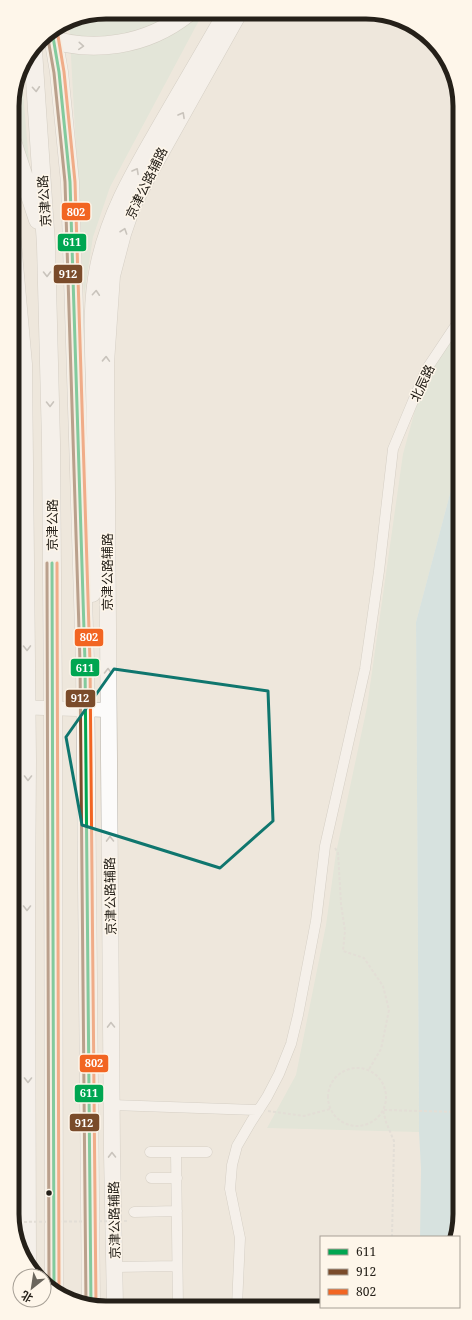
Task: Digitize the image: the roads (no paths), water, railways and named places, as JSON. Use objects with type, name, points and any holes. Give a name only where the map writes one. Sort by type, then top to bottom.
[{"type":"highway","points":[[51,39],[72,45],[116,45],[154,34],[178,19]]},
{"type":"highway","points":[[85,662],[95,565],[97,512],[94,332],[98,269],[109,227],[117,207],[224,19]]},
{"type":"highway","points":[[59,72],[62,31]]},
{"type":"highway","name":"京津公路","points":[[53,38],[59,72],[70,182],[85,662],[91,1299]]},
{"type":"highway","name":"京津公路","points":[[34,59],[46,245],[51,442],[54,1284]]},
{"type":"highway","points":[[19,162],[46,245]]},
{"type":"main road","name":"京津公路辅路","points":[[115,1301],[108,710],[106,363],[112,276],[121,241],[133,205],[236,19]]},
{"type":"main road","points":[[19,309],[24,364],[20,707],[21,1053],[28,1251]]},
{"type":"street","name":"北辰路","points":[[237,1301],[240,1238],[230,1189],[232,1166],[237,1146],[267,1097],[281,1068],[291,1044],[298,1015],[316,921],[325,846],[365,669],[379,571],[393,449],[426,370],[453,330]]},
{"type":"street","points":[[20,707],[108,710]]},
{"type":"street","points":[[112,1105],[259,1110]]},
{"type":"street","points":[[150,1152],[207,1152]]},
{"type":"street","points":[[176,1152],[178,1301]]},
{"type":"street","points":[[150,1178],[176,1178]]},
{"type":"street","points":[[134,1212],[177,1211]]},
{"type":"street","points":[[115,1267],[178,1266]]},
{"type":"water","points":[[453,482],[453,1220],[450,1236],[420,1236],[421,1169],[419,1132],[416,622]]}]
